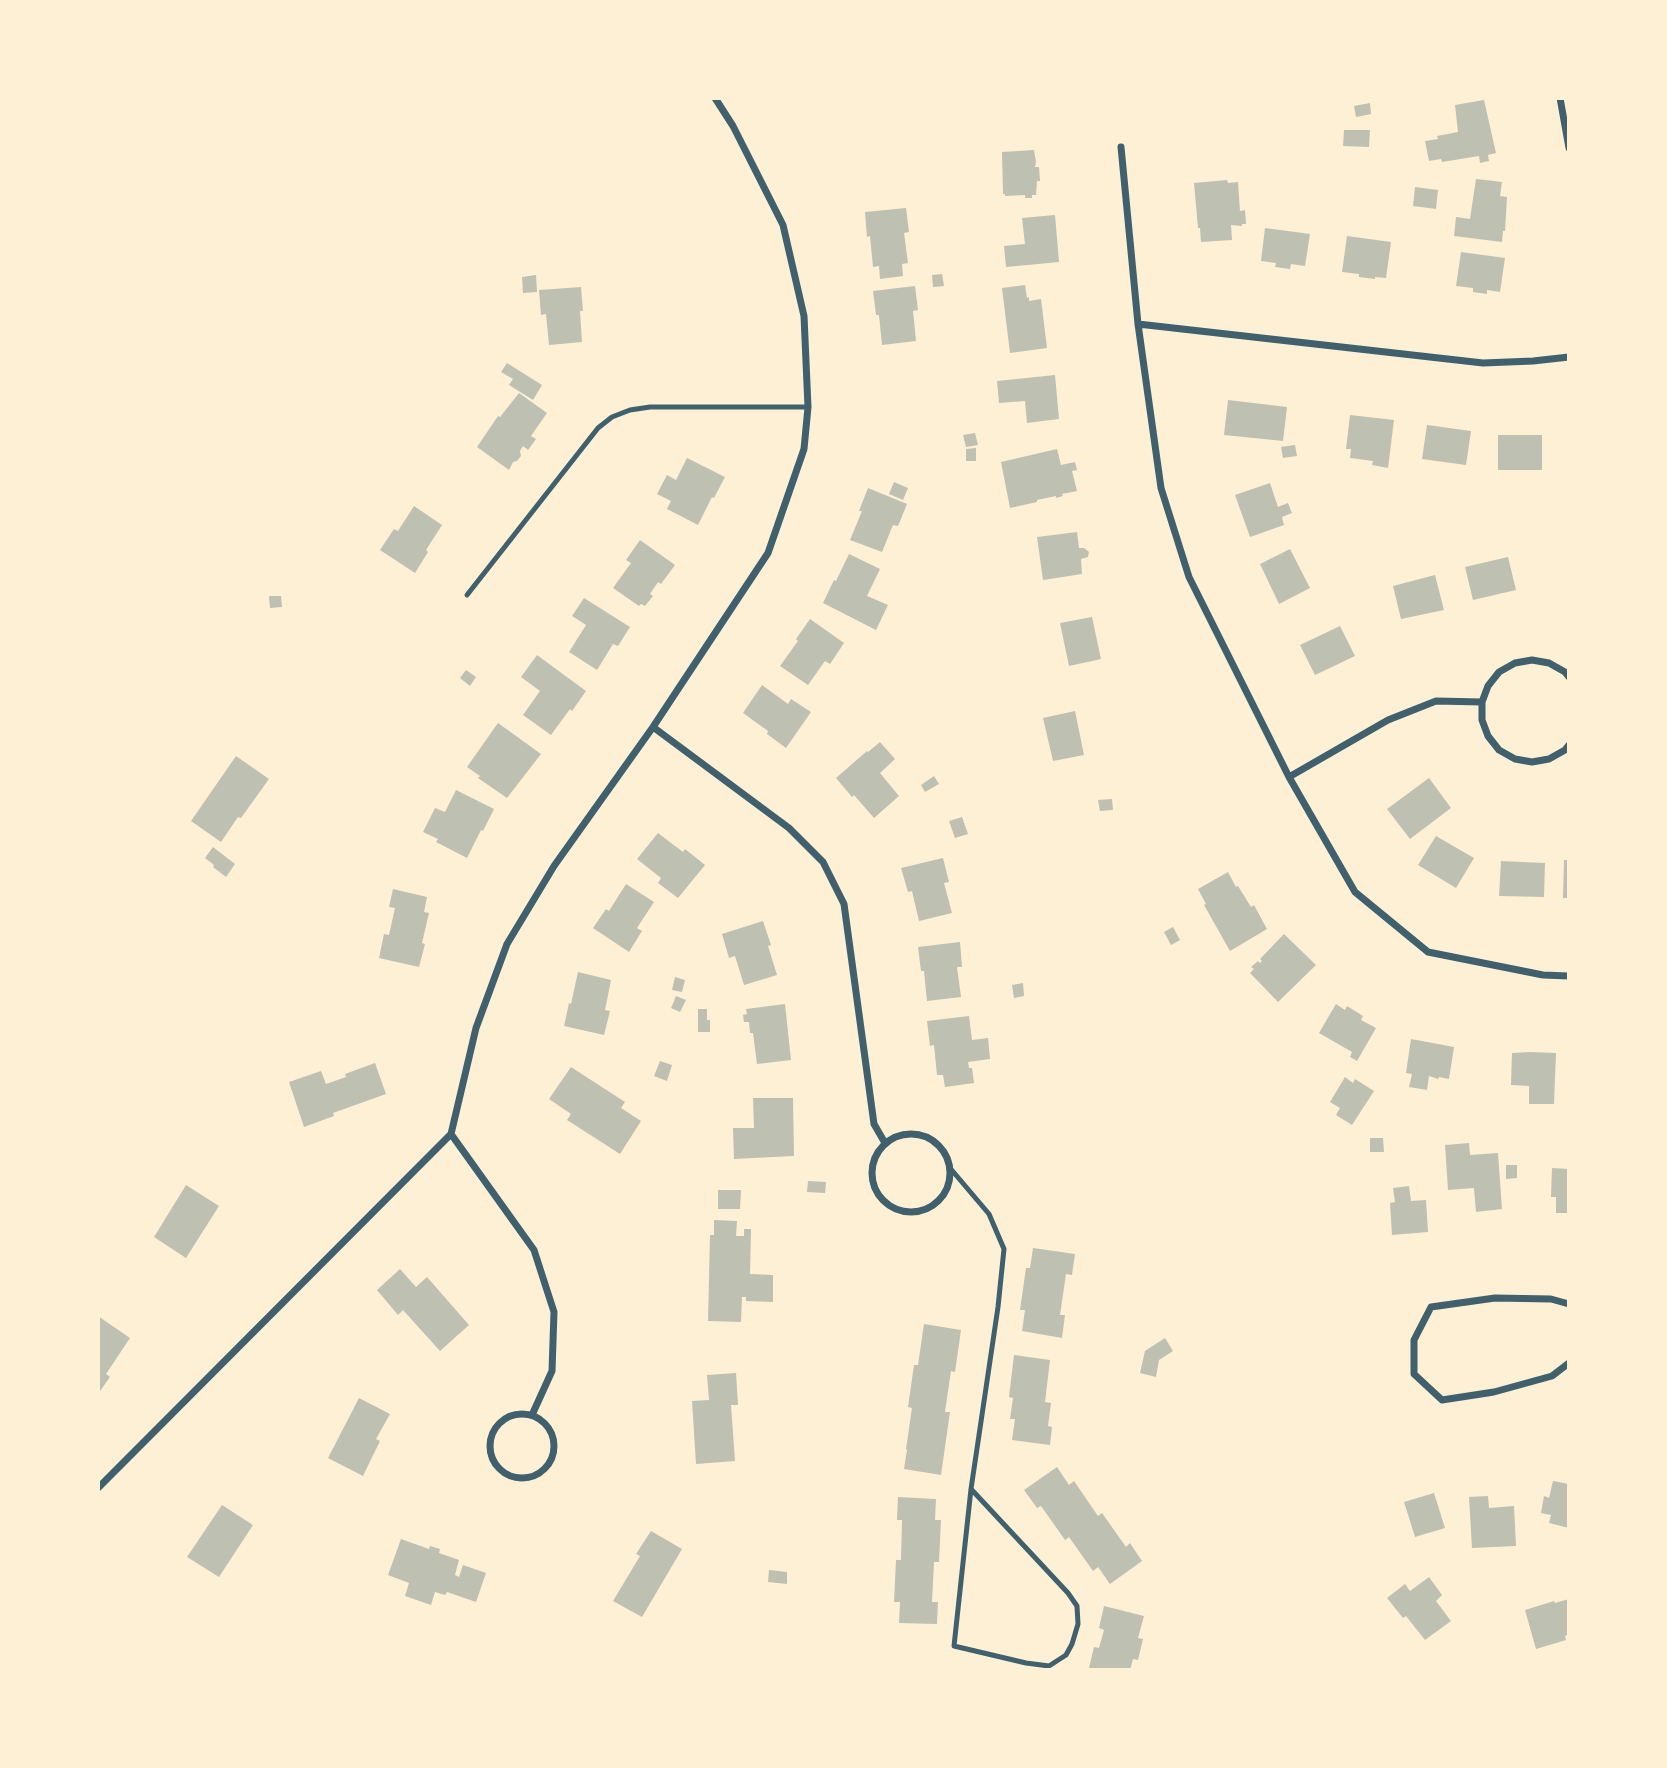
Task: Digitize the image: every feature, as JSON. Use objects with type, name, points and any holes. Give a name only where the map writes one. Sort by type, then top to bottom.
[{"type":"street","points":[[98,1488],[451,1134],[476,1028],[507,944],[554,866],[653,727],[768,553],[804,449],[807,407],[804,316],[783,225],[733,126],[715,98]]},
{"type":"street","points":[[1560,98],[1569,148]]},
{"type":"street","points":[[1121,147],[1138,324],[1161,488],[1189,577],[1289,777],[1355,892],[1428,952],[1543,975],[1569,976]]},
{"type":"street","points":[[1138,324],[1483,363],[1569,357]]},
{"type":"street","points":[[1569,677],[1549,663],[1532,660],[1515,663],[1499,672],[1488,686],[1482,702],[1482,720],[1488,736],[1499,750],[1515,759],[1532,762],[1549,759],[1569,745]]},
{"type":"street","points":[[1289,777],[1388,720],[1412,710],[1436,701],[1482,702]]},
{"type":"street","points":[[653,727],[789,828],[823,862],[844,904],[874,1124],[885,1143]]},
{"type":"street","points":[[917,1133],[933,1140],[945,1152],[950,1168],[950,1182],[935,1204],[910,1212],[885,1202],[876,1192],[872,1166],[876,1153],[885,1143],[900,1134],[917,1133]]},
{"type":"street","points":[[451,1134],[534,1250],[554,1312],[552,1371],[532,1415]]},
{"type":"street","points":[[1569,1304],[1551,1299],[1495,1298],[1432,1307],[1414,1340],[1414,1374],[1443,1399],[1494,1392],[1552,1376],[1569,1363]]},
{"type":"street","points":[[510,1415],[532,1415],[550,1428],[554,1439],[551,1461],[534,1476],[512,1476],[502,1471],[495,1463],[490,1452],[490,1441],[500,1422],[510,1415]]},
{"type":"lane","points":[[467,595],[598,428],[612,417],[630,410],[650,407],[807,407]]},
{"type":"lane","points":[[950,1168],[989,1214],[1004,1249],[971,1489],[954,1646],[1049,1666],[1066,1656],[1072,1644],[1078,1623],[1077,1606],[1068,1592],[971,1489]]},
{"type":"building","points":[[1484,100],[1496,153],[1488,155],[1489,161],[1480,163],[1479,156],[1442,162],[1441,159],[1429,161],[1425,141],[1458,132],[1455,105]]},
{"type":"building","points":[[1370,103],[1371,114],[1356,117],[1354,106]]},
{"type":"building","points":[[1344,130],[1370,130],[1369,147],[1343,146]]},
{"type":"building","points":[[1034,150],[1035,167],[1039,167],[1040,181],[1037,181],[1036,195],[1032,195],[1032,198],[1025,198],[1025,195],[1005,196],[1002,152]]},
{"type":"building","points":[[1476,179],[1502,182],[1500,196],[1507,197],[1502,242],[1454,236],[1456,217],[1470,219]]},
{"type":"building","points":[[1227,180],[1228,183],[1238,182],[1240,211],[1245,210],[1246,224],[1231,225],[1232,240],[1201,242],[1194,183]]},
{"type":"building","points":[[1415,187],[1438,190],[1436,209],[1413,206]]},
{"type":"building","points":[[906,208],[909,232],[904,233],[908,263],[902,264],[903,276],[880,279],[879,266],[873,267],[865,212]]},
{"type":"building","points":[[1055,215],[1059,262],[1006,267],[1004,246],[1025,244],[1022,218]]},
{"type":"building","points":[[1265,228],[1310,234],[1305,266],[1291,264],[1290,269],[1261,261]]},
{"type":"building","points":[[1347,236],[1391,242],[1386,278],[1359,277],[1359,274],[1342,272]]},
{"type":"building","points":[[1461,252],[1505,258],[1500,292],[1487,290],[1487,294],[1473,292],[1473,288],[1456,286]]},
{"type":"building","points":[[942,274],[944,286],[933,287],[932,275]]},
{"type":"building","points":[[536,275],[537,292],[523,293],[522,277]]},
{"type":"building","points":[[1025,285],[1029,301],[1041,299],[1047,348],[1010,353],[1002,288]]},
{"type":"building","points":[[915,286],[918,310],[913,311],[916,341],[882,345],[873,291]]},
{"type":"building","points":[[581,287],[582,342],[549,345],[546,314],[541,315],[539,290]]},
{"type":"building","points":[[507,363],[542,385],[533,400],[509,385],[513,379],[501,372]]},
{"type":"building","points":[[1055,375],[1059,419],[1027,423],[1025,401],[999,403],[997,381]]},
{"type":"building","points":[[519,393],[547,413],[531,436],[536,439],[528,450],[523,446],[521,456],[513,462],[509,470],[477,447],[498,416],[500,417]]},
{"type":"building","points":[[1228,400],[1287,407],[1283,441],[1224,435]]},
{"type":"building","points":[[1350,415],[1394,420],[1388,468],[1372,465],[1373,461],[1350,458],[1351,449],[1346,449]]},
{"type":"building","points":[[1427,425],[1471,431],[1466,465],[1422,459]]},
{"type":"building","points":[[975,433],[978,445],[966,447],[963,435]]},
{"type":"building","points":[[1498,435],[1542,435],[1542,470],[1498,470]]},
{"type":"building","points":[[1295,445],[1297,456],[1283,458],[1281,447]]},
{"type":"building","points":[[976,448],[976,461],[966,461],[966,449]]},
{"type":"building","points":[[1057,449],[1061,465],[1075,462],[1077,470],[1072,471],[1077,491],[1010,508],[1001,462]]},
{"type":"building","points":[[687,458],[725,477],[698,525],[667,509],[671,501],[657,494],[667,475],[676,480]]},
{"type":"building","points":[[894,482],[908,488],[903,500],[889,494]]},
{"type":"building","points":[[1270,483],[1278,507],[1288,503],[1292,513],[1282,517],[1284,525],[1250,537],[1235,495]]},
{"type":"building","points":[[868,488],[907,504],[898,526],[893,525],[882,552],[850,540]]},
{"type":"building","points":[[414,506],[442,525],[415,573],[380,550],[394,529],[398,531]]},
{"type":"building","points":[[1077,532],[1079,548],[1089,552],[1088,557],[1081,559],[1082,574],[1043,580],[1037,537]]},
{"type":"building","points":[[640,540],[675,565],[661,584],[658,582],[650,594],[653,596],[645,606],[639,606],[613,588],[631,563],[626,560]]},
{"type":"building","points":[[1290,549],[1310,588],[1279,604],[1260,564]]},
{"type":"building","points":[[849,554],[880,569],[867,596],[888,605],[876,630],[823,603]]},
{"type":"building","points":[[1508,557],[1516,590],[1473,600],[1465,567]]},
{"type":"building","points":[[1435,575],[1444,610],[1401,619],[1393,586]]},
{"type":"building","points":[[269,596],[281,596],[282,607],[270,608]]},
{"type":"building","points":[[584,598],[630,627],[618,646],[613,644],[597,670],[569,652],[586,625],[572,616]]},
{"type":"building","points":[[1092,617],[1101,659],[1069,666],[1060,623]]},
{"type":"building","points":[[810,619],[844,643],[830,664],[825,661],[808,685],[780,666]]},
{"type":"building","points":[[1340,626],[1355,656],[1315,675],[1300,645]]},
{"type":"building","points":[[537,655],[586,691],[551,735],[523,715],[540,691],[521,677]]},
{"type":"building","points":[[466,670],[476,677],[470,686],[460,678]]},
{"type":"building","points":[[762,685],[788,704],[791,699],[811,712],[786,748],[743,713]]},
{"type":"building","points":[[1075,711],[1084,755],[1053,761],[1043,718]]},
{"type":"building","points":[[498,723],[541,754],[507,798],[467,767]]},
{"type":"building","points":[[880,742],[895,759],[880,773],[899,796],[874,818],[836,778]]},
{"type":"building","points":[[236,756],[269,779],[221,842],[191,821]]},
{"type":"building","points":[[934,776],[939,784],[925,792],[921,785]]},
{"type":"building","points":[[1429,778],[1451,808],[1410,839],[1387,809]]},
{"type":"building","points":[[456,790],[494,809],[467,858],[423,832],[435,808],[445,812]]},
{"type":"building","points":[[1112,799],[1113,810],[1100,811],[1098,800]]},
{"type":"building","points":[[962,817],[968,834],[955,838],[949,821]]},
{"type":"building","points":[[658,833],[705,865],[678,898],[658,883],[661,878],[637,859]]},
{"type":"building","points":[[1436,836],[1474,858],[1456,888],[1418,865]]},
{"type":"building","points":[[213,847],[235,864],[226,877],[205,858]]},
{"type":"building","points":[[943,858],[949,882],[944,883],[952,913],[919,921],[912,891],[908,892],[901,868]]},
{"type":"building","points":[[1564,860],[1569,860],[1569,898],[1563,898]]},
{"type":"building","points":[[1501,861],[1545,863],[1544,897],[1499,896]]},
{"type":"building","points":[[1228,872],[1251,907],[1254,905],[1267,929],[1230,951],[1198,889]]},
{"type":"building","points":[[626,884],[654,902],[637,928],[642,931],[629,952],[593,928],[606,909],[609,911]]},
{"type":"building","points":[[393,889],[427,897],[424,912],[429,913],[419,967],[379,958],[384,934],[389,935],[395,908],[389,907]]},
{"type":"building","points":[[763,921],[777,975],[744,985],[735,956],[729,958],[722,934]]},
{"type":"building","points":[[1173,927],[1180,940],[1171,945],[1164,932]]},
{"type":"building","points":[[1284,934],[1316,965],[1278,1002],[1250,973],[1254,969],[1251,967],[1262,961],[1260,959]]},
{"type":"building","points":[[960,942],[962,967],[957,967],[961,997],[927,1001],[918,947]]},
{"type":"building","points":[[578,972],[611,980],[605,1010],[610,1011],[604,1035],[564,1026]]},
{"type":"building","points":[[675,977],[685,980],[682,992],[672,990]]},
{"type":"building","points":[[1023,983],[1024,996],[1014,998],[1012,985]]},
{"type":"building","points":[[676,996],[686,1000],[680,1012],[671,1008]]},
{"type":"building","points":[[785,1004],[791,1060],[757,1064],[753,1033],[750,1033],[749,1022],[744,1022],[743,1015],[747,1014],[746,1009]]},
{"type":"building","points":[[1336,1004],[1345,1010],[1347,1006],[1363,1016],[1361,1020],[1376,1028],[1357,1061],[1350,1057],[1352,1052],[1319,1033]]},
{"type":"building","points":[[698,1009],[707,1009],[710,1032],[698,1032]]},
{"type":"building","points":[[969,1016],[972,1040],[988,1038],[990,1059],[968,1062],[969,1068],[972,1068],[974,1083],[945,1087],[943,1075],[937,1075],[934,1045],[930,1046],[927,1021]]},
{"type":"building","points":[[1411,1039],[1454,1047],[1449,1079],[1429,1076],[1427,1090],[1409,1087],[1412,1074],[1406,1073]]},
{"type":"building","points":[[1512,1053],[1556,1053],[1554,1104],[1529,1104],[1529,1086],[1511,1085]]},
{"type":"building","points":[[660,1061],[672,1065],[667,1081],[654,1076]]},
{"type":"building","points":[[375,1063],[386,1094],[333,1113],[334,1116],[304,1127],[289,1082],[321,1071],[326,1084]]},
{"type":"building","points":[[571,1067],[625,1102],[621,1108],[641,1121],[620,1154],[567,1120],[571,1114],[549,1099]]},
{"type":"building","points":[[1345,1077],[1353,1083],[1355,1079],[1374,1091],[1352,1125],[1336,1115],[1340,1108],[1330,1102]]},
{"type":"building","points":[[753,1098],[793,1098],[794,1156],[734,1159],[733,1128],[754,1128]]},
{"type":"building","points":[[1370,1138],[1383,1138],[1384,1152],[1370,1152]]},
{"type":"building","points":[[1469,1143],[1470,1155],[1498,1153],[1502,1209],[1476,1212],[1474,1188],[1448,1190],[1445,1145]]},
{"type":"building","points":[[1506,1165],[1517,1165],[1517,1178],[1506,1179]]},
{"type":"building","points":[[1552,1168],[1569,1169],[1569,1213],[1556,1213],[1556,1197],[1551,1197]]},
{"type":"building","points":[[808,1181],[826,1182],[825,1193],[807,1192]]},
{"type":"building","points":[[186,1185],[219,1206],[186,1258],[154,1237]]},
{"type":"building","points":[[1409,1186],[1411,1201],[1426,1200],[1428,1232],[1392,1235],[1390,1203],[1395,1202],[1393,1188]]},
{"type":"building","points":[[718,1190],[741,1190],[740,1209],[718,1209]]},
{"type":"building","points":[[714,1220],[737,1221],[736,1236],[744,1236],[744,1229],[751,1229],[750,1274],[773,1275],[773,1302],[746,1301],[746,1297],[742,1297],[741,1322],[708,1321],[710,1235],[714,1235]]},
{"type":"building","points":[[1033,1248],[1075,1254],[1072,1275],[1066,1274],[1060,1315],[1065,1315],[1062,1338],[1022,1331],[1025,1310],[1020,1310],[1026,1268],[1030,1268]]},
{"type":"building","points":[[400,1269],[416,1287],[427,1277],[469,1325],[440,1351],[403,1310],[398,1315],[377,1290]]},
{"type":"building","points":[[98,1316],[130,1338],[106,1374],[110,1377],[98,1394]]},
{"type":"building","points":[[924,1324],[961,1330],[955,1372],[951,1371],[945,1412],[950,1412],[941,1475],[904,1469],[912,1408],[908,1407]]},
{"type":"building","points":[[1165,1338],[1173,1351],[1159,1360],[1156,1377],[1140,1373],[1145,1351]]},
{"type":"building","points":[[1014,1355],[1050,1360],[1045,1402],[1051,1403],[1048,1426],[1052,1427],[1050,1445],[1012,1440],[1015,1419],[1010,1419],[1013,1398],[1009,1397]]},
{"type":"building","points":[[736,1373],[738,1405],[731,1405],[735,1461],[696,1464],[692,1401],[709,1400],[707,1375]]},
{"type":"building","points":[[359,1398],[390,1414],[376,1439],[380,1441],[363,1476],[328,1458]]},
{"type":"building","points":[[1057,1467],[1069,1485],[1074,1481],[1098,1516],[1102,1513],[1126,1547],[1130,1543],[1142,1561],[1110,1584],[1098,1567],[1093,1571],[1069,1537],[1065,1540],[1041,1506],[1037,1508],[1024,1490]]},
{"type":"building","points":[[1553,1481],[1569,1484],[1569,1528],[1549,1523],[1551,1515],[1541,1513],[1544,1496],[1549,1498]]},
{"type":"building","points":[[1434,1493],[1445,1528],[1415,1537],[1404,1502]]},
{"type":"building","points":[[1488,1496],[1489,1508],[1514,1506],[1516,1546],[1472,1548],[1469,1497]]},
{"type":"building","points":[[898,1497],[936,1499],[935,1520],[941,1520],[939,1562],[934,1562],[932,1602],[938,1602],[937,1624],[899,1623],[900,1602],[894,1602],[896,1560],[901,1560],[902,1520],[897,1520]]},
{"type":"building","points":[[222,1505],[253,1525],[219,1577],[187,1557]]},
{"type":"building","points":[[651,1531],[682,1549],[642,1617],[613,1601],[640,1556],[636,1554]]},
{"type":"building","points":[[401,1539],[429,1549],[430,1546],[440,1549],[439,1553],[459,1560],[455,1575],[459,1577],[463,1565],[486,1573],[476,1602],[447,1592],[445,1595],[435,1592],[431,1605],[405,1596],[409,1583],[388,1575]]},
{"type":"building","points":[[769,1570],[787,1572],[787,1584],[768,1582]]},
{"type":"building","points":[[1429,1577],[1442,1595],[1436,1601],[1451,1621],[1425,1640],[1387,1598],[1405,1584],[1410,1591]]},
{"type":"building","points":[[1569,1599],[1569,1634],[1565,1636],[1566,1640],[1536,1649],[1525,1610]]},
{"type":"building","points":[[1104,1606],[1144,1616],[1138,1638],[1143,1639],[1138,1660],[1133,1659],[1130,1670],[1089,1668],[1094,1647],[1099,1648],[1104,1630],[1099,1628]]}]
